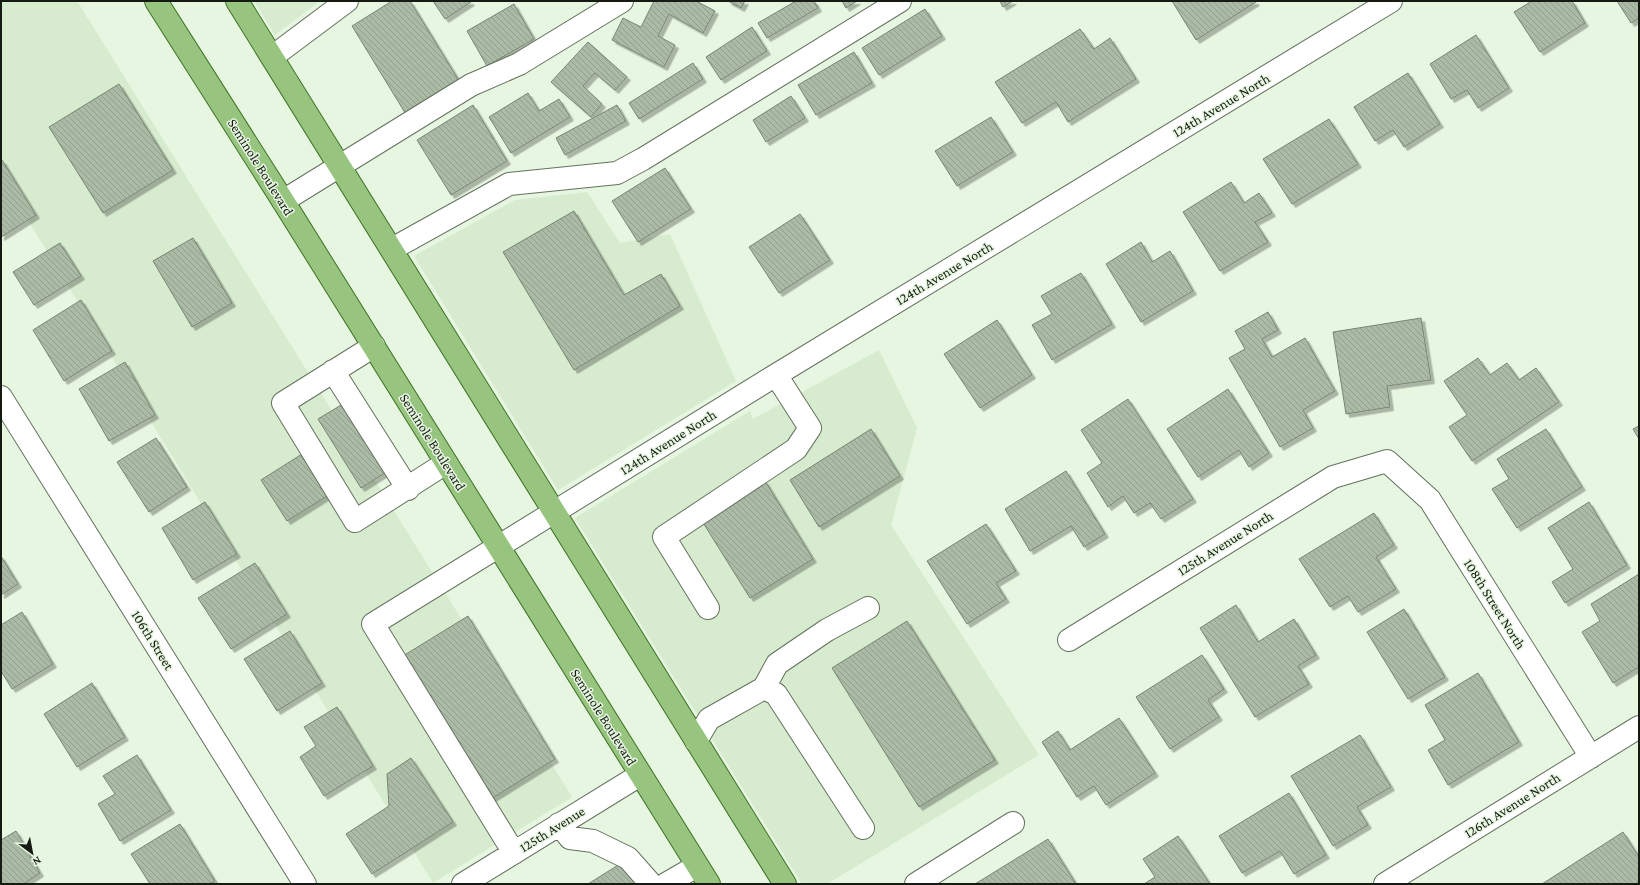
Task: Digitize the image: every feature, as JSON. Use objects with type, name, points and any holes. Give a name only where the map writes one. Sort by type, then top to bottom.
[{"type":"main road","name":"Seminole Boulevard","points":[[156,1],[374,346],[709,884]]},
{"type":"main road","points":[[237,1],[785,884]]},
{"type":"street","points":[[272,58],[347,1]]},
{"type":"street","points":[[283,201],[341,167],[471,85],[519,64],[622,1]]},
{"type":"street","points":[[392,250],[510,184],[617,173],[643,159],[900,1]]},
{"type":"street","name":"124th Avenue North","points":[[514,853],[373,624],[776,375],[1391,1]]},
{"type":"street","points":[[374,346],[283,403],[355,521],[408,489],[446,463]]},
{"type":"street","points":[[333,371],[408,489]]},
{"type":"street","points":[[708,608],[664,537],[796,449],[810,428],[776,375]]},
{"type":"street","name":"106th Street","points":[[1,397],[305,884]]},
{"type":"street","name":"125th Avenue North","points":[[1069,640],[1333,477],[1387,461]]},
{"type":"street","name":"108th Street North","points":[[1387,461],[1430,500],[1591,756]]},
{"type":"street","points":[[696,741],[709,719],[764,688],[777,664],[827,630],[868,608]]},
{"type":"street","points":[[764,688],[776,694],[863,828]]},
{"type":"street","name":"126th Avenue North","points":[[1385,884],[1639,727]]},
{"type":"street","name":"125th Avenue","points":[[464,884],[640,775]]},
{"type":"street","points":[[916,884],[1013,823]]},
{"type":"street","points":[[559,824],[570,838],[593,841],[628,858],[651,884]]},
{"type":"street","points":[[666,884],[697,866]]},
{"type":"shaded area","points":[[1,1],[77,1],[572,797],[433,883],[1,176]]},
{"type":"shaded area","points":[[254,1],[320,1],[275,35]]},
{"type":"shaded area","points":[[587,192],[620,243],[670,234],[736,381],[558,490],[414,256],[515,200]]},
{"type":"shaded area","points":[[879,350],[917,428],[891,525],[1039,755],[827,884],[802,884],[575,518],[750,411],[753,419]]},
{"type":"building","points":[[392,1],[410,1],[461,84],[407,116],[352,26]]},
{"type":"building","points":[[433,1],[470,1],[471,2],[445,19]]},
{"type":"building","points":[[654,1],[696,1],[715,11],[703,33],[669,14],[658,36],[675,45],[664,67],[612,40],[623,18],[641,27]]},
{"type":"building","points":[[728,1],[745,1],[741,8]]},
{"type":"building","points":[[796,1],[814,1],[818,8],[767,38],[758,23]]},
{"type":"building","points":[[842,1],[857,1],[846,8]]},
{"type":"building","points":[[1000,1],[1013,1],[1003,7]]},
{"type":"building","points":[[1172,1],[1255,1],[1256,2],[1196,40]]},
{"type":"building","points":[[1532,1],[1572,1],[1585,23],[1540,52],[1514,12]]},
{"type":"building","points":[[1617,1],[1639,1],[1639,18],[1631,23]]},
{"type":"building","points":[[514,4],[534,39],[487,66],[467,31]]},
{"type":"building","points":[[925,9],[942,36],[879,75],[862,48]]},
{"type":"building","points":[[752,27],[767,51],[721,80],[706,57]]},
{"type":"building","points":[[1080,29],[1094,49],[1110,38],[1136,79],[1068,122],[1056,102],[1022,123],[995,82]]},
{"type":"building","points":[[1476,35],[1509,88],[1478,108],[1467,90],[1451,99],[1430,64]]},
{"type":"building","points":[[588,42],[627,77],[615,90],[595,73],[583,86],[602,104],[591,117],[551,82]]},
{"type":"building","points":[[854,52],[872,83],[816,115],[798,85]]},
{"type":"building","points":[[693,63],[703,79],[639,119],[629,103]]},
{"type":"building","points":[[1408,73],[1440,124],[1404,147],[1393,130],[1375,141],[1354,107]]},
{"type":"building","points":[[119,84],[173,170],[103,213],[49,127]]},
{"type":"building","points":[[528,93],[539,111],[559,99],[570,117],[511,153],[489,117]]},
{"type":"building","points":[[791,96],[805,118],[766,142],[753,120]]},
{"type":"building","points":[[473,105],[507,161],[451,195],[417,140]]},
{"type":"building","points":[[617,105],[626,121],[565,155],[556,138]]},
{"type":"building","points":[[991,117],[1013,152],[957,186],[935,151]]},
{"type":"building","points":[[1329,119],[1358,164],[1292,204],[1263,159]]},
{"type":"building","points":[[2,160],[36,215],[1,237],[1,161]]},
{"type":"building","points":[[665,168],[691,209],[638,242],[612,201]]},
{"type":"building","points":[[1231,182],[1244,203],[1259,193],[1272,213],[1255,222],[1268,242],[1220,271],[1183,212]]},
{"type":"building","points":[[574,211],[624,295],[661,274],[680,306],[574,370],[503,252]]},
{"type":"building","points":[[800,214],[830,260],[779,293],[749,247]]},
{"type":"building","points":[[193,238],[232,303],[192,327],[153,261]]},
{"type":"building","points":[[1141,242],[1152,262],[1170,251],[1193,291],[1141,322],[1106,264]]},
{"type":"building","points":[[60,243],[81,276],[34,305],[13,272]]},
{"type":"building","points":[[1081,273],[1112,324],[1052,360],[1032,325],[1052,314],[1041,296]]},
{"type":"building","points":[[81,300],[112,351],[64,381],[33,330]]},
{"type":"building","points":[[1268,312],[1278,330],[1262,339],[1272,357],[1305,338],[1335,391],[1303,410],[1313,428],[1280,447],[1229,358],[1245,349],[1235,331]]},
{"type":"building","points":[[1421,318],[1431,380],[1387,386],[1390,407],[1346,414],[1333,332]]},
{"type":"building","points":[[997,320],[1032,375],[980,408],[944,354]]},
{"type":"building","points":[[1478,358],[1490,375],[1507,363],[1519,380],[1536,368],[1559,402],[1472,461],[1449,427],[1467,415],[1444,381]]},
{"type":"building","points":[[125,362],[155,415],[109,441],[79,389]]},
{"type":"building","points":[[1228,389],[1269,453],[1249,467],[1239,450],[1198,477],[1167,429]]},
{"type":"building","points":[[1128,399],[1193,499],[1161,519],[1150,503],[1134,513],[1123,496],[1108,507],[1087,473],[1102,463],[1081,430]]},
{"type":"building","points":[[346,402],[388,471],[361,488],[318,419]]},
{"type":"building","points":[[1639,426],[1639,439],[1633,429]]},
{"type":"building","points":[[871,429],[900,476],[819,527],[790,480]]},
{"type":"building","points":[[1546,429],[1582,487],[1517,528],[1492,489],[1509,479],[1497,459]]},
{"type":"building","points":[[156,438],[187,487],[149,512],[117,462]]},
{"type":"building","points":[[302,454],[327,496],[287,521],[261,480]]},
{"type":"building","points":[[1066,471],[1105,534],[1084,547],[1071,526],[1030,551],[1005,509]]},
{"type":"building","points":[[765,481],[813,559],[750,598],[702,521]]},
{"type":"building","points":[[205,502],[237,554],[193,580],[162,528]]},
{"type":"building","points":[[1589,502],[1627,565],[1565,603],[1552,582],[1573,569],[1548,528]]},
{"type":"building","points":[[1374,513],[1394,545],[1376,557],[1396,589],[1358,612],[1348,596],[1330,607],[1299,559]]},
{"type":"building","points":[[986,524],[1016,571],[996,583],[1006,599],[967,624],[927,561]]},
{"type":"building","points":[[1,556],[18,584],[1,595]]},
{"type":"building","points":[[255,563],[287,614],[231,649],[198,598]]},
{"type":"building","points":[[1639,574],[1639,667],[1613,683],[1582,632],[1600,621],[1591,604]]},
{"type":"building","points":[[1236,605],[1258,642],[1294,619],[1316,655],[1298,666],[1309,684],[1255,717],[1200,628]]},
{"type":"building","points":[[1404,609],[1445,677],[1408,699],[1367,632]]},
{"type":"building","points":[[22,612],[53,664],[12,689],[1,671],[1,625]]},
{"type":"building","points":[[468,616],[555,759],[491,799],[403,656]]},
{"type":"building","points":[[907,621],[995,760],[919,807],[832,668]]},
{"type":"building","points":[[290,631],[322,683],[277,711],[244,659]]},
{"type":"building","points":[[1202,655],[1224,689],[1208,700],[1219,717],[1170,749],[1136,697]]},
{"type":"building","points":[[1478,673],[1519,742],[1448,785],[1428,750],[1445,740],[1425,705]]},
{"type":"building","points":[[92,683],[125,737],[77,767],[44,714]]},
{"type":"building","points":[[337,707],[373,766],[324,796],[300,757],[316,746],[304,727]]},
{"type":"building","points":[[1119,718],[1155,773],[1106,805],[1094,786],[1077,797],[1042,742],[1058,731],[1070,750]]},
{"type":"building","points":[[1360,735],[1391,787],[1357,807],[1368,825],[1333,846],[1291,776]]},
{"type":"building","points":[[137,755],[171,810],[120,841],[98,804],[115,794],[103,776]]},
{"type":"building","points":[[411,758],[453,822],[372,874],[346,834],[389,806],[387,774]]},
{"type":"building","points":[[1289,793],[1326,855],[1294,874],[1280,851],[1242,873],[1219,836]]},
{"type":"building","points":[[180,824],[215,881],[210,884],[150,884],[131,854]]},
{"type":"building","points":[[16,831],[40,873],[25,883],[26,884],[1,884],[1,840]]},
{"type":"building","points":[[1623,832],[1639,857],[1639,882],[1635,884],[1542,884]]},
{"type":"building","points":[[1178,836],[1210,884],[1144,884],[1155,877],[1143,859]]},
{"type":"building","points":[[1048,839],[1076,884],[975,884]]},
{"type":"building","points":[[623,862],[637,884],[588,884]]}]
